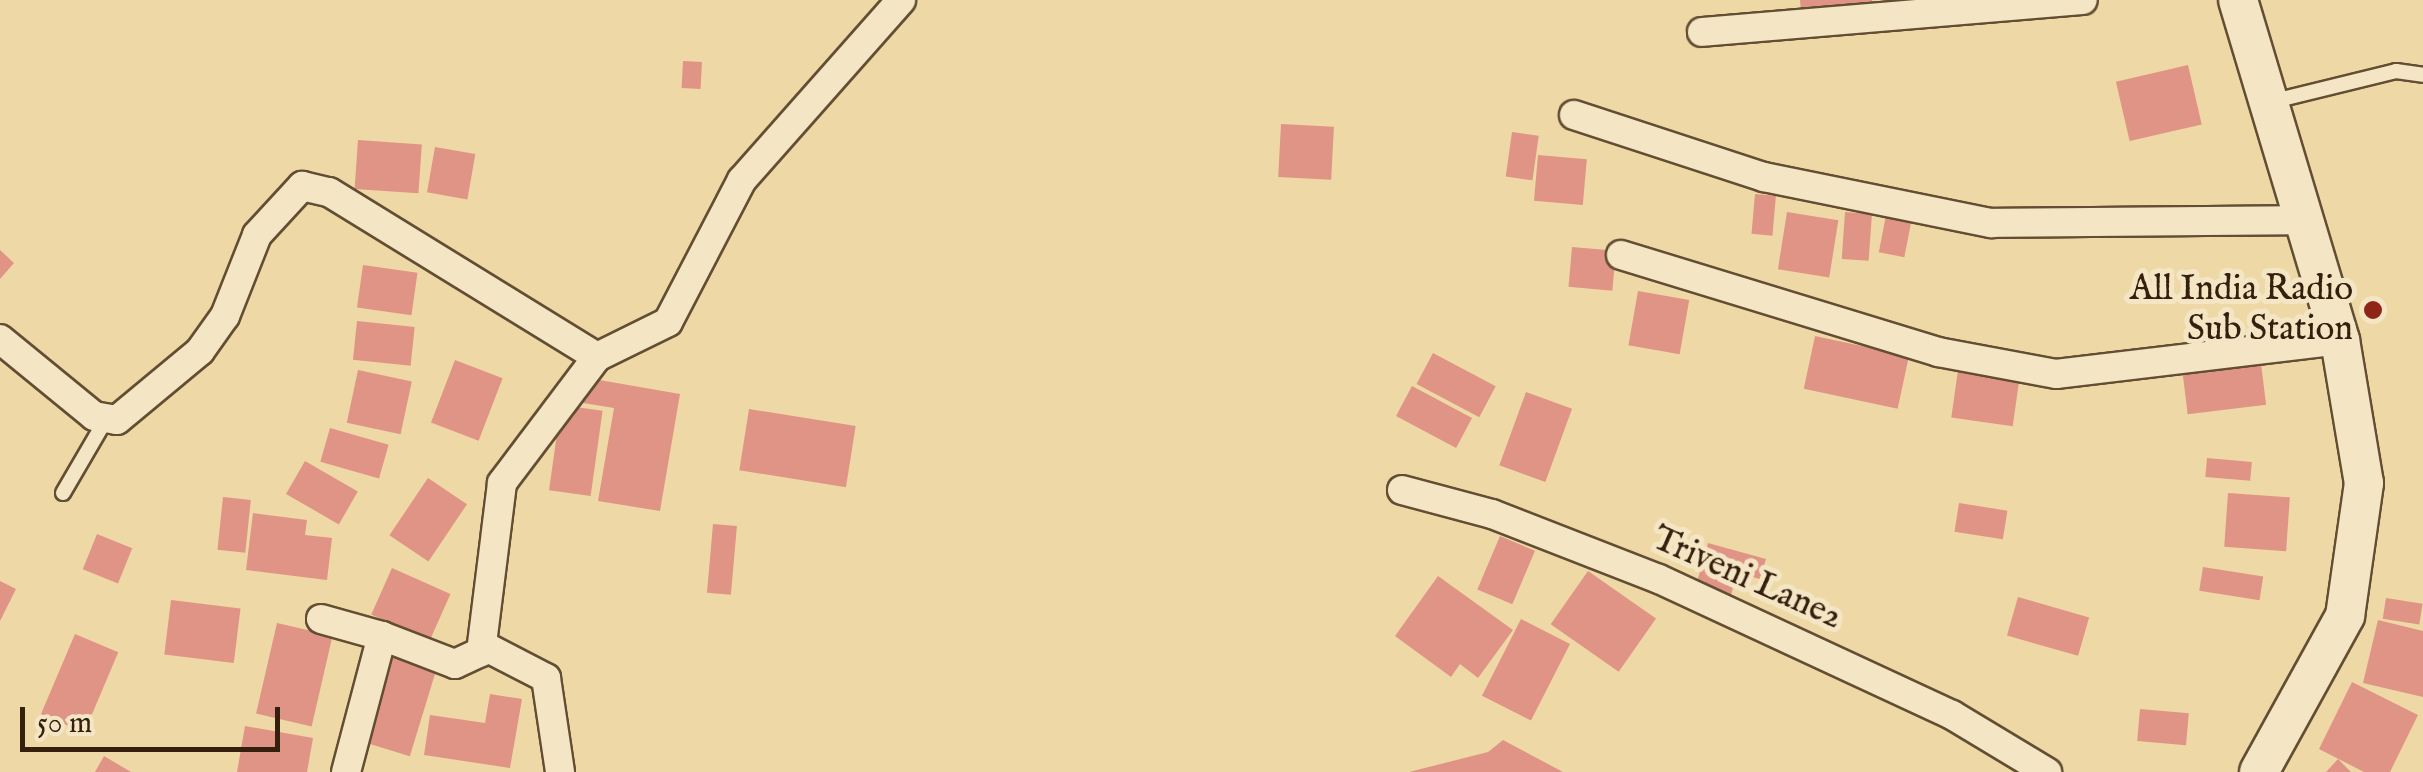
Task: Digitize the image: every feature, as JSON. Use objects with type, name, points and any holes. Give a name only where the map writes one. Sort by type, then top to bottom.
[{"type":"main road","points":[[2238,0],[2274,101],[2340,340],[2364,483],[2345,616],[2258,772]]},
{"type":"street","points":[[321,620],[382,636],[462,665],[484,646],[502,483],[597,357],[668,322],[742,180],[901,0]]},
{"type":"street","points":[[1702,32],[2083,0]]},
{"type":"street","points":[[1574,115],[1764,176],[1991,224],[2307,220]]},
{"type":"street","points":[[0,339],[106,422],[200,351],[226,316],[257,234],[302,186],[328,192],[597,357]]},
{"type":"street","points":[[1621,255],[1938,352],[2056,374],[2340,340]]},
{"type":"street","name":"Triveni Lane2","points":[[1402,490],[1492,514],[1659,579],[1952,716],[2047,772]]},
{"type":"street","points":[[346,772],[382,636]]},
{"type":"street","points":[[484,646],[546,678],[560,772]]},
{"type":"lane","points":[[2274,101],[2396,71],[2423,75]]},
{"type":"lane","points":[[63,493],[106,422]]},
{"type":"building","points":[[1800,0],[1872,0],[1872,5],[1801,11]]},
{"type":"building","points":[[683,61],[702,62],[701,89],[682,88]]},
{"type":"building","points":[[2188,65],[2202,124],[2130,141],[2116,82]]},
{"type":"building","points":[[1281,124],[1334,127],[1331,180],[1278,177]]},
{"type":"building","points":[[1512,132],[1539,136],[1532,180],[1506,177]]},
{"type":"building","points":[[358,140],[422,144],[418,193],[355,189]]},
{"type":"building","points":[[435,147],[475,154],[467,199],[427,192]]},
{"type":"building","points":[[1538,155],[1587,159],[1583,205],[1534,201]]},
{"type":"building","points":[[1755,194],[1776,196],[1772,236],[1752,234]]},
{"type":"building","points":[[1887,210],[1913,215],[1904,257],[1879,252]]},
{"type":"building","points":[[1787,212],[1838,220],[1829,277],[1778,269]]},
{"type":"building","points":[[1845,212],[1872,214],[1869,261],[1842,259]]},
{"type":"building","points":[[1572,247],[1616,251],[1612,291],[1569,287]]},
{"type":"building","points":[[0,250],[14,263],[0,279]]},
{"type":"building","points":[[363,265],[417,273],[411,315],[357,308]]},
{"type":"building","points":[[1638,291],[1689,300],[1680,354],[1628,345]]},
{"type":"building","points":[[357,321],[415,327],[411,366],[353,360]]},
{"type":"building","points":[[1815,336],[1909,356],[1898,409],[1804,389]]},
{"type":"building","points":[[1433,353],[1496,386],[1479,417],[1417,384]]},
{"type":"building","points":[[2260,355],[2266,405],[2188,414],[2182,365]]},
{"type":"building","points":[[455,360],[503,378],[479,441],[431,423]]},
{"type":"building","points":[[358,370],[412,381],[401,434],[347,423]]},
{"type":"building","points":[[1958,370],[2019,379],[2013,426],[1951,418]]},
{"type":"building","points":[[582,377],[680,394],[660,511],[598,501],[614,408],[577,402]]},
{"type":"building","points":[[1412,386],[1472,418],[1456,448],[1396,416]]},
{"type":"building","points":[[1526,392],[1572,409],[1545,482],[1499,465]]},
{"type":"building","points":[[561,405],[603,411],[591,496],[549,490]]},
{"type":"building","points":[[749,409],[856,426],[846,487],[739,470]]},
{"type":"building","points":[[330,428],[389,445],[379,478],[320,462]]},
{"type":"building","points":[[2207,458],[2252,462],[2250,481],[2205,477]]},
{"type":"building","points":[[305,461],[358,492],[339,524],[286,494]]},
{"type":"building","points":[[428,478],[467,504],[428,561],[389,535]]},
{"type":"building","points":[[2228,493],[2290,497],[2286,551],[2224,547]]},
{"type":"building","points":[[223,497],[251,500],[245,553],[217,550]]},
{"type":"building","points":[[1959,503],[2007,511],[2003,539],[1954,532]]},
{"type":"building","points":[[253,513],[307,520],[305,535],[332,538],[327,580],[246,570]]},
{"type":"building","points":[[713,524],[737,526],[731,595],[707,593]]},
{"type":"building","points":[[97,534],[132,548],[118,583],[83,569]]},
{"type":"building","points":[[1500,536],[1535,551],[1512,604],[1477,589]]},
{"type":"building","points":[[1708,543],[1766,559],[1760,579],[1737,573],[1730,599],[1695,589]]},
{"type":"building","points":[[2203,567],[2263,577],[2259,600],[2199,591]]},
{"type":"building","points":[[392,568],[450,594],[430,641],[371,615]]},
{"type":"building","points":[[1588,571],[1656,619],[1619,672],[1551,624]]},
{"type":"building","points":[[1438,576],[1513,630],[1478,678],[1460,664],[1451,677],[1395,636]]},
{"type":"building","points":[[0,581],[16,589],[0,621]]},
{"type":"building","points":[[2018,597],[2089,617],[2078,656],[2007,635]]},
{"type":"building","points":[[2386,598],[2423,604],[2419,625],[2383,619]]},
{"type":"building","points":[[171,600],[240,609],[234,663],[164,655]]},
{"type":"building","points":[[1521,619],[1570,644],[1531,721],[1482,696]]},
{"type":"building","points":[[2378,620],[2423,631],[2423,697],[2363,683]]},
{"type":"building","points":[[277,623],[333,636],[312,726],[256,714]]},
{"type":"building","points":[[75,634],[118,652],[84,732],[41,714]]},
{"type":"building","points":[[387,653],[437,668],[410,756],[360,741]]},
{"type":"building","points":[[2352,682],[2418,715],[2390,772],[2364,772],[2319,749]]},
{"type":"building","points":[[490,694],[522,699],[510,768],[424,755],[430,715],[485,723]]},
{"type":"building","points":[[2140,709],[2189,713],[2186,745],[2137,741]]},
{"type":"building","points":[[245,726],[313,738],[307,772],[237,772]]},
{"type":"building","points":[[1503,740],[1563,772],[1409,772],[1488,752]]},
{"type":"building","points":[[104,756],[131,772],[95,772]]},
{"type":"building","points":[[2338,759],[2351,772],[2326,772]]},
{"type":"place","name":"All India Radio Sub Station","points":[[2373,310]]}]
